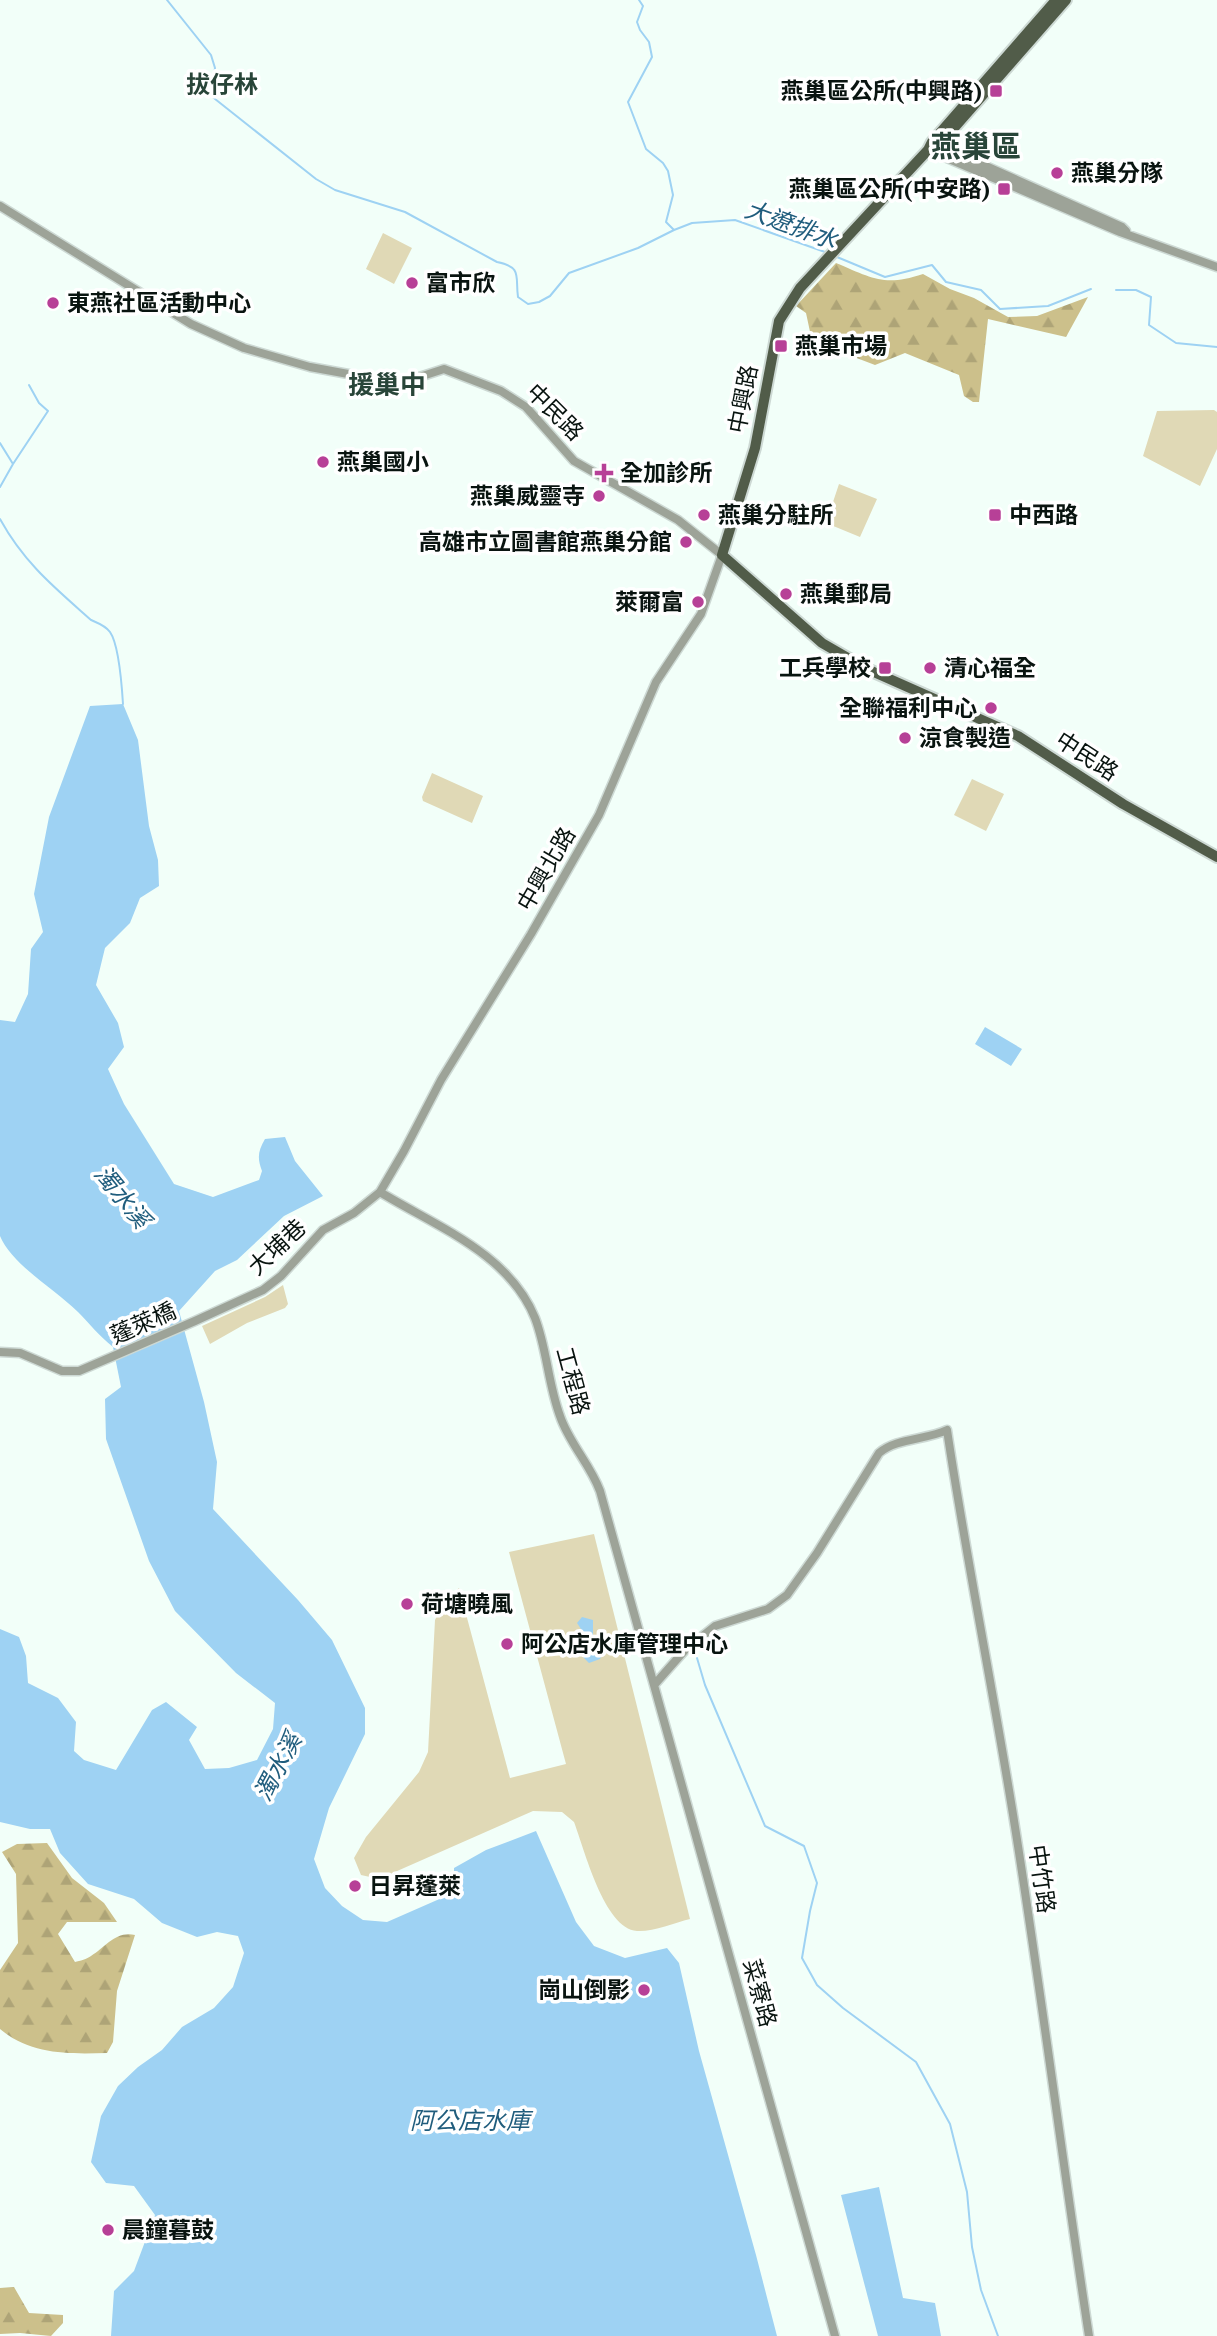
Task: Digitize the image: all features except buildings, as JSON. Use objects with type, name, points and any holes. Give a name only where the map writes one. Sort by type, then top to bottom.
[{"type":"main road","points":[[933,146],[1056,0]]},
{"type":"main road","points":[[933,146],[1066,0]]},
{"type":"main road","name":"中興路","points":[[722,555],[755,448],[779,321],[800,288],[933,146]]},
{"type":"main road","name":"中民路","points":[[722,555],[822,643],[867,669],[1018,736],[1122,804],[1217,857]]},
{"type":"main road","name":"中民路","points":[[931,696],[940,695],[1020,730],[1084,774],[1217,849]]},
{"type":"street","points":[[933,146],[1128,233],[1217,268]]},
{"type":"street","name":"中民路","points":[[0,206],[191,324],[244,348],[310,367],[392,382],[407,381],[444,369],[500,391],[526,407],[575,461],[678,520],[722,555]]},
{"type":"street","name":"中興北路","points":[[380,1192],[441,1080],[531,934],[599,815],[656,682],[701,614],[722,555]]},
{"type":"street","name":"大埔巷","points":[[195,1321],[263,1290],[281,1276],[323,1230],[354,1213],[380,1192]]},
{"type":"street","name":"工程路","points":[[380,1192],[482,1253],[500,1267],[528,1304],[543,1344],[551,1386],[564,1427],[590,1468],[597,1485],[655,1684]]},
{"type":"street","name":"蓬萊橋","points":[[0,1352],[20,1353],[62,1371],[79,1371],[195,1321]]},
{"type":"street","name":"中竹路","points":[[655,1684],[670,1666],[715,1626],[768,1609],[787,1595],[817,1553],[879,1453],[886,1447],[947,1430],[962,1533],[975,1586],[1017,1838],[1089,2336]]},
{"type":"street","name":"菜寮路","points":[[655,1684],[835,2336]]},
{"type":"green space","points":[[836,263],[878,279],[898,280],[923,274],[1008,317],[1037,316],[1088,297],[1066,337],[988,319],[979,402],[973,402],[964,396],[959,375],[905,353],[875,365],[812,341],[806,313],[796,306]]},
{"type":"green space","points":[[47,1843],[72,1878],[104,1903],[117,1922],[67,1922],[58,1934],[75,1962],[89,1957],[122,1935],[135,1935],[117,1991],[113,2042],[107,2053],[50,2051],[24,2044],[0,2029],[0,1970],[18,1943],[16,1874],[2,1852],[17,1844]]},
{"type":"green space","points":[[14,2287],[29,2313],[63,2315],[63,2323],[51,2336],[0,2334],[0,2288]]},
{"type":"shaded area","points":[[383,233],[412,248],[394,284],[366,269]]},
{"type":"shaded area","points":[[1157,411],[1217,412],[1217,449],[1200,486],[1143,456]]},
{"type":"shaded area","points":[[839,484],[877,499],[860,537],[826,523]]},
{"type":"shaded area","points":[[432,773],[483,796],[472,823],[423,801],[422,797]]},
{"type":"shaded area","points":[[972,779],[1004,794],[986,831],[954,815]]},
{"type":"shaded area","points":[[283,1285],[288,1304],[285,1308],[247,1323],[210,1344],[202,1326],[265,1297]]},
{"type":"shaded area","points":[[594,1534],[690,1919],[643,1931],[625,1927],[605,1902],[574,1822],[562,1812],[533,1811],[379,1879],[361,1875],[354,1858],[366,1837],[419,1772],[428,1752],[435,1620],[445,1600],[459,1588],[510,1778],[566,1764],[509,1552]]},
{"type":"water","name":"阿公店水庫","points":[[123,704],[138,740],[149,826],[158,860],[159,886],[140,898],[130,923],[105,948],[96,985],[118,1023],[124,1047],[108,1069],[124,1104],[174,1184],[213,1197],[259,1180],[262,1171],[259,1155],[265,1139],[285,1137],[295,1161],[323,1196],[284,1216],[237,1260],[215,1271],[179,1311],[217,1462],[213,1509],[332,1640],[365,1708],[365,1734],[329,1808],[314,1859],[325,1888],[342,1906],[363,1920],[387,1922],[444,1897],[454,1881],[454,1868],[486,1850],[536,1831],[576,1922],[594,1946],[625,1958],[667,1948],[679,1963],[699,2051],[777,2336],[111,2336],[114,2291],[134,2271],[155,2215],[134,2186],[106,2183],[91,2162],[101,2116],[118,2086],[162,2050],[182,2027],[214,2008],[233,1987],[244,1953],[238,1936],[217,1932],[197,1937],[162,1923],[134,1899],[88,1884],[60,1853],[50,1829],[30,1829],[0,1822],[0,1629],[19,1637],[26,1656],[28,1683],[58,1698],[76,1722],[74,1751],[84,1760],[116,1770],[152,1710],[166,1702],[197,1727],[189,1740],[205,1769],[229,1768],[257,1760],[273,1729],[275,1703],[236,1673],[175,1611],[149,1561],[106,1439],[105,1399],[121,1387],[113,1347],[69,1303],[24,1267],[0,1236],[0,1020],[15,1022],[28,994],[31,949],[43,932],[34,894],[49,817],[90,706]]},
{"type":"water","points":[[985,1027],[1022,1049],[1011,1066],[975,1044]]},
{"type":"water","points":[[582,1617],[593,1620],[593,1637],[602,1655],[600,1659],[589,1663],[583,1657],[585,1645],[580,1638],[581,1629],[577,1623]]},
{"type":"water","points":[[879,2187],[903,2298],[935,2303],[941,2336],[878,2336],[841,2195]]},
{"type":"waterway","points":[[167,0],[211,55],[215,68],[210,95],[316,179],[335,190],[405,212],[511,267],[516,274],[518,297],[528,304],[550,296],[569,273],[638,248],[674,230]]},
{"type":"waterway","name":"大遼排水","points":[[639,0],[643,6],[637,22],[649,42],[652,57],[628,102],[646,149],[663,163],[668,171],[673,195],[666,222],[674,230],[692,223],[735,220],[825,252]]},
{"type":"waterway","points":[[189,97],[209,95]]},
{"type":"waterway","name":"大遼排水","points":[[837,257],[885,277],[932,265],[946,282],[981,290],[1000,309],[1048,306],[1091,289]]},
{"type":"waterway","name":"大遼排水","points":[[1116,290],[1136,290],[1151,297],[1149,325],[1176,343],[1217,347]]},
{"type":"waterway","points":[[13,464],[48,411],[39,403],[29,385]]},
{"type":"waterway","points":[[0,443],[13,464],[0,487]]},
{"type":"waterway","points":[[0,519],[19,549],[41,574],[91,620],[110,632],[118,656],[123,704]]},
{"type":"waterway","points":[[697,1658],[705,1685],[765,1826],[804,1846],[817,1883],[802,1958],[817,1985],[843,2008],[916,2062],[950,2124],[967,2192],[972,2247],[981,2290],[998,2336]]},
{"type":"place","name":"燕巢區公所(中興路)","points":[[996,91]]},
{"type":"place","name":"燕巢分隊","points":[[1057,173]]},
{"type":"place","name":"燕巢區公所(中安路)","points":[[1004,189]]},
{"type":"place","name":"富市欣","points":[[412,283]]},
{"type":"place","name":"東燕社區活動中心","points":[[53,303]]},
{"type":"place","name":"燕巢市場","points":[[781,346]]},
{"type":"place","name":"燕巢國小","points":[[323,462]]},
{"type":"place","name":"全加診所","points":[[604,473]]},
{"type":"place","name":"燕巢威靈寺","points":[[599,496]]},
{"type":"place","name":"燕巢分駐所","points":[[704,515]]},
{"type":"place","name":"中西路","points":[[995,515]]},
{"type":"place","name":"高雄市立圖書館燕巢分館","points":[[686,542]]},
{"type":"place","name":"燕巢郵局","points":[[786,594]]},
{"type":"place","name":"萊爾富","points":[[698,602]]},
{"type":"place","name":"工兵學校","points":[[885,668]]},
{"type":"place","name":"清心福全","points":[[930,668]]},
{"type":"place","name":"全聯福利中心","points":[[991,708]]},
{"type":"place","name":"涼食製造","points":[[905,738]]},
{"type":"place","name":"荷塘曉風","points":[[407,1604]]},
{"type":"place","name":"阿公店水庫管理中心","points":[[507,1644]]},
{"type":"place","name":"日昇蓬萊","points":[[355,1886]]},
{"type":"place","name":"崗山倒影","points":[[644,1990]]},
{"type":"place","name":"晨鐘暮鼓","points":[[108,2230]]},
{"type":"district","name":"拔仔林","points":[[222,85]]},
{"type":"district","name":"燕巢區","points":[[976,147]]},
{"type":"district","name":"援巢中","points":[[387,385]]},
{"type":"water label","name":"濁水溪","points":[[122,1197]]},
{"type":"water label","name":"濁水溪","points":[[278,1767]]}]
